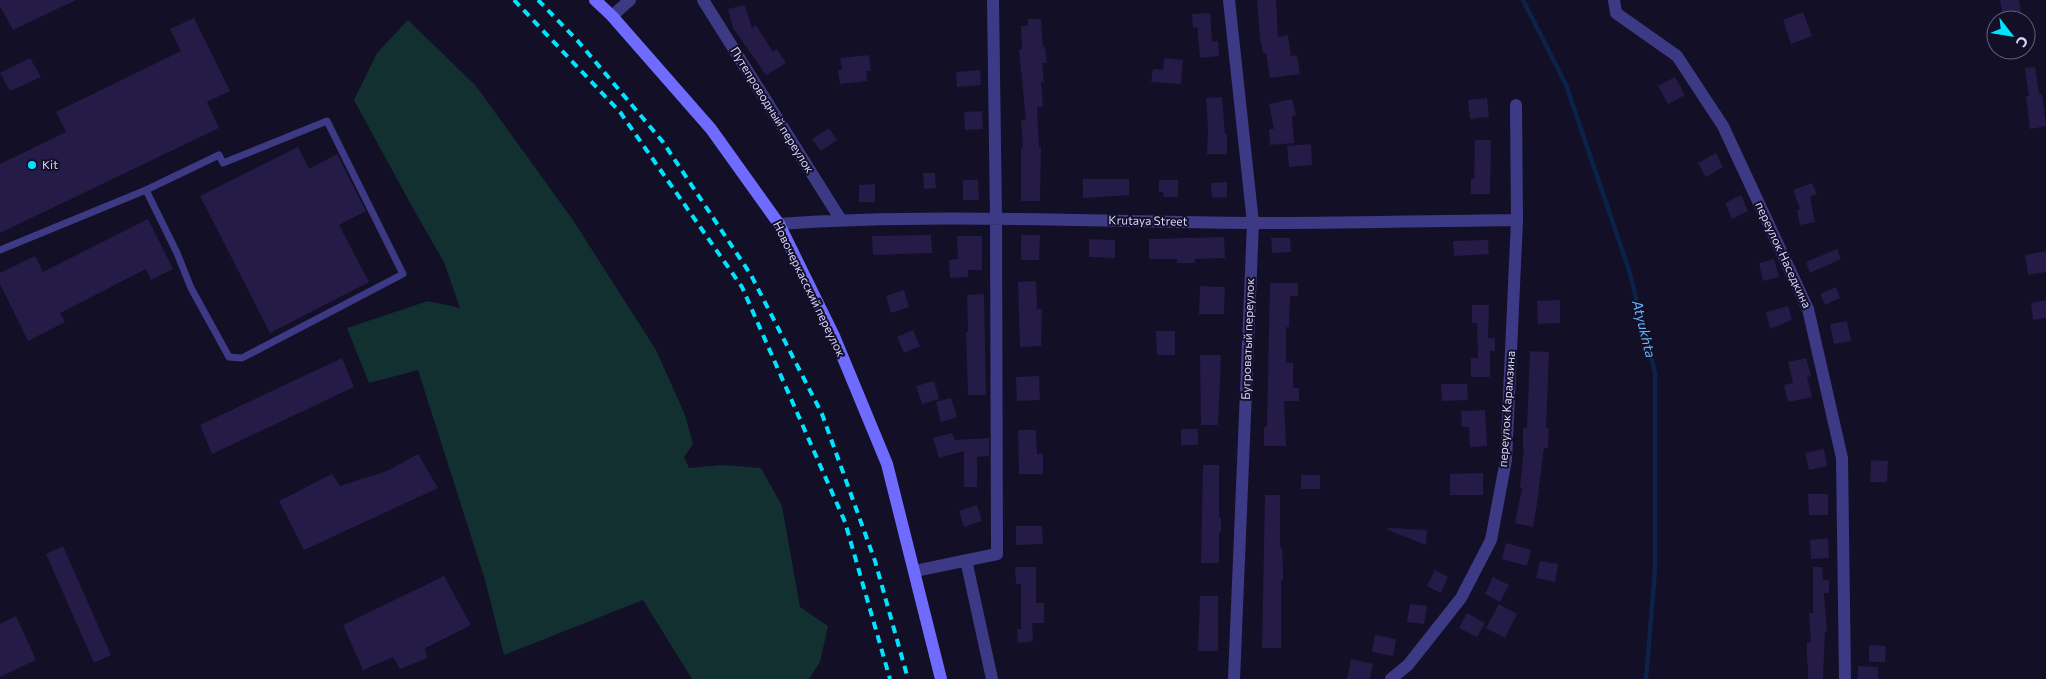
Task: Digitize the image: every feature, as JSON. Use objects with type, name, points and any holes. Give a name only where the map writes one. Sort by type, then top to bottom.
[{"type":"main road","name":"Новочеркасский переулок","points":[[595,0],[612,16],[710,129],[780,224],[834,336],[887,464],[916,571],[941,679]]},
{"type":"street","points":[[612,16],[630,0]]},
{"type":"street","name":"Путепроводный переулок","points":[[703,0],[841,220]]},
{"type":"street","points":[[916,571],[997,554],[993,0]]},
{"type":"street","name":"Бугроватый переулок","points":[[1229,0],[1253,223],[1234,679]]},
{"type":"street","name":"переулок Наседкина","points":[[1614,0],[1616,12],[1677,56],[1723,126],[1808,309],[1842,458],[1845,679]]},
{"type":"street","name":"переулок Карамзина","points":[[1391,679],[1408,665],[1461,598],[1491,540],[1506,460],[1518,220],[1516,105]]},
{"type":"street","name":"Krutaya Street","points":[[780,224],[841,220],[996,218],[1253,223],[1518,220]]},
{"type":"street","points":[[966,560],[992,679]]},
{"type":"lane","points":[[0,250],[146,190],[219,155],[223,163],[327,121],[403,274],[242,358],[228,357],[191,288],[177,253],[146,190]]},
{"type":"green space","points":[[408,20],[476,86],[573,220],[656,350],[685,415],[693,444],[684,457],[689,468],[722,465],[761,468],[782,506],[800,607],[828,626],[820,662],[809,679],[692,679],[643,600],[504,655],[485,580],[418,370],[369,383],[347,328],[428,301],[460,308],[444,262],[354,100],[377,53]]},
{"type":"building","points":[[0,0],[76,0],[13,30],[0,6]]},
{"type":"building","points":[[1257,0],[1276,0],[1278,37],[1288,35],[1291,56],[1297,55],[1300,74],[1270,78],[1266,53],[1263,53],[1260,39]]},
{"type":"building","points":[[2000,0],[2019,0],[2021,10],[2002,10]]},
{"type":"building","points":[[745,5],[752,28],[756,25],[773,52],[777,49],[786,63],[766,75],[733,28],[728,9]]},
{"type":"building","points":[[1803,12],[1812,36],[1791,44],[1783,20]]},
{"type":"building","points":[[1210,13],[1212,42],[1218,41],[1219,56],[1200,58],[1197,27],[1193,28],[1192,14]]},
{"type":"building","points":[[194,18],[230,91],[207,102],[219,128],[0,233],[0,164],[66,132],[56,112],[181,51],[170,29]]},
{"type":"building","points":[[1028,19],[1041,19],[1043,47],[1045,47],[1047,63],[1042,63],[1044,82],[1041,82],[1043,107],[1037,107],[1039,147],[1041,147],[1040,201],[1021,201],[1021,147],[1023,147],[1021,120],[1026,120],[1019,50],[1022,49],[1021,26],[1028,26]]},
{"type":"building","points":[[869,55],[871,71],[866,71],[867,81],[840,84],[838,70],[842,70],[840,58]]},
{"type":"building","points":[[30,58],[41,77],[10,91],[0,73]]},
{"type":"building","points":[[1164,58],[1183,60],[1181,84],[1151,82],[1153,69],[1163,70]]},
{"type":"building","points":[[2035,67],[2039,94],[2042,94],[2046,126],[2030,129],[2026,96],[2029,96],[2025,68]]},
{"type":"building","points":[[980,70],[981,85],[957,87],[956,72]]},
{"type":"building","points":[[1675,77],[1685,95],[1668,104],[1658,86]]},
{"type":"building","points":[[1222,97],[1225,134],[1227,134],[1227,154],[1207,154],[1206,98]]},
{"type":"building","points":[[1487,98],[1489,117],[1470,119],[1468,100]]},
{"type":"building","points":[[1292,99],[1296,115],[1292,116],[1294,143],[1270,145],[1269,129],[1274,129],[1269,104]]},
{"type":"building","points":[[982,111],[983,129],[965,130],[964,112]]},
{"type":"building","points":[[829,128],[837,140],[821,151],[812,139]]},
{"type":"building","points":[[1475,140],[1491,140],[1490,194],[1471,194],[1471,179],[1474,179]]},
{"type":"building","points":[[1311,144],[1312,165],[1289,167],[1287,146]]},
{"type":"building","points":[[298,147],[309,169],[337,154],[366,211],[339,225],[369,282],[270,333],[200,196]]},
{"type":"building","points":[[1716,153],[1723,167],[1706,177],[1698,163]]},
{"type":"building","points":[[923,173],[935,173],[936,188],[924,189]]},
{"type":"building","points":[[1083,179],[1129,179],[1129,195],[1083,198]]},
{"type":"building","points":[[963,180],[978,180],[979,200],[963,200]]},
{"type":"building","points":[[1159,180],[1178,180],[1178,197],[1164,197],[1163,192],[1159,192]]},
{"type":"building","points":[[1227,182],[1227,197],[1212,198],[1211,183]]},
{"type":"building","points":[[1812,183],[1817,194],[1810,197],[1815,222],[1800,225],[1797,210],[1800,209],[1793,190]]},
{"type":"building","points":[[875,184],[875,202],[859,202],[859,185]]},
{"type":"building","points":[[1741,195],[1748,211],[1732,219],[1725,203]]},
{"type":"building","points":[[148,219],[173,269],[151,280],[146,269],[60,313],[65,322],[28,341],[0,284],[0,273],[35,256],[43,272]]},
{"type":"building","points":[[931,235],[932,253],[873,255],[872,236]]},
{"type":"building","points":[[1021,235],[1040,235],[1039,260],[1021,260]]},
{"type":"building","points":[[957,236],[982,236],[982,270],[968,270],[968,277],[950,278],[949,260],[958,259]]},
{"type":"building","points":[[1224,237],[1225,258],[1195,259],[1195,263],[1177,263],[1177,259],[1149,259],[1149,239]]},
{"type":"building","points":[[1271,238],[1290,238],[1291,252],[1272,253]]},
{"type":"building","points":[[1089,239],[1115,240],[1115,258],[1089,257]]},
{"type":"building","points":[[1488,240],[1489,254],[1454,256],[1453,241]]},
{"type":"building","points":[[1837,249],[1841,259],[1810,273],[1806,262]]},
{"type":"building","points":[[2046,251],[2046,272],[2028,275],[2025,255]]},
{"type":"building","points":[[1774,259],[1779,277],[1763,281],[1759,263]]},
{"type":"building","points":[[1036,281],[1037,309],[1042,309],[1041,346],[1020,347],[1018,282]]},
{"type":"building","points":[[1270,283],[1298,283],[1298,296],[1290,296],[1289,327],[1286,327],[1286,363],[1293,363],[1293,388],[1299,388],[1299,401],[1284,401],[1286,446],[1264,446],[1264,427],[1267,427]]},
{"type":"building","points":[[1200,286],[1225,287],[1224,314],[1199,314]]},
{"type":"building","points":[[1836,287],[1840,298],[1825,305],[1820,294]]},
{"type":"building","points":[[904,290],[909,307],[891,313],[886,296]]},
{"type":"building","points":[[984,294],[986,395],[968,395],[967,295]]},
{"type":"building","points":[[1560,300],[1560,323],[1538,324],[1537,301]]},
{"type":"building","points":[[2046,300],[2046,318],[2033,320],[2031,303]]},
{"type":"building","points":[[1472,305],[1489,305],[1488,338],[1495,338],[1495,351],[1490,351],[1490,377],[1471,377],[1471,358],[1478,358],[1477,323],[1472,323]]},
{"type":"building","points":[[1788,306],[1792,320],[1770,329],[1766,312]]},
{"type":"building","points":[[1847,321],[1851,341],[1834,344],[1830,324]]},
{"type":"building","points":[[913,330],[920,346],[904,353],[897,337]]},
{"type":"building","points":[[1156,331],[1175,331],[1175,355],[1157,355]]},
{"type":"building","points":[[1530,351],[1549,352],[1546,428],[1549,429],[1548,448],[1544,448],[1533,527],[1515,523],[1522,489],[1520,488],[1524,448],[1523,428],[1527,428]]},
{"type":"building","points":[[1200,355],[1221,355],[1218,425],[1201,425]]},
{"type":"building","points":[[342,358],[354,387],[212,454],[200,425]]},
{"type":"building","points":[[1806,358],[1811,376],[1807,377],[1812,397],[1788,402],[1784,385],[1793,383],[1788,362]]},
{"type":"building","points":[[1039,376],[1040,400],[1017,401],[1016,377]]},
{"type":"building","points":[[934,381],[939,399],[922,404],[916,386]]},
{"type":"building","points":[[1441,384],[1467,384],[1468,400],[1442,401]]},
{"type":"building","points":[[951,398],[957,417],[941,422],[936,402]]},
{"type":"building","points":[[1485,410],[1487,446],[1470,447],[1469,427],[1462,427],[1461,411]]},
{"type":"building","points":[[1181,429],[1198,429],[1198,445],[1181,445]]},
{"type":"building","points":[[1018,430],[1036,430],[1037,454],[1043,454],[1043,474],[1019,474]]},
{"type":"building","points":[[952,433],[955,440],[989,438],[989,456],[977,457],[977,487],[964,487],[964,451],[939,458],[933,438]]},
{"type":"building","points":[[1824,449],[1827,466],[1809,470],[1805,453]]},
{"type":"building","points":[[418,454],[438,488],[304,550],[279,501],[332,474],[340,486],[387,471]]},
{"type":"building","points":[[1871,460],[1888,461],[1887,482],[1870,482]]},
{"type":"building","points":[[1203,465],[1219,465],[1219,518],[1221,518],[1221,532],[1219,532],[1219,563],[1201,563]]},
{"type":"building","points":[[1483,473],[1483,495],[1450,495],[1450,474]]},
{"type":"building","points":[[1301,475],[1320,475],[1320,489],[1301,489]]},
{"type":"building","points":[[1808,494],[1828,494],[1828,515],[1809,515]]},
{"type":"building","points":[[1265,495],[1280,495],[1280,548],[1282,548],[1283,567],[1283,580],[1281,580],[1281,648],[1262,648]]},
{"type":"building","points":[[977,505],[982,521],[964,527],[959,511]]},
{"type":"building","points":[[1016,526],[1042,526],[1043,544],[1016,545]]},
{"type":"building","points":[[1388,528],[1427,530],[1426,545],[1388,530]]},
{"type":"building","points":[[1828,538],[1829,558],[1811,559],[1810,540]]},
{"type":"building","points":[[1506,543],[1531,550],[1527,566],[1502,559]]},
{"type":"building","points":[[63,546],[111,655],[94,663],[46,554]]},
{"type":"building","points":[[1540,561],[1558,564],[1555,582],[1536,578]]},
{"type":"building","points":[[1015,567],[1036,567],[1036,603],[1044,603],[1044,623],[1032,623],[1033,641],[1018,643],[1017,629],[1021,629],[1021,584],[1016,584]]},
{"type":"building","points":[[1813,567],[1822,567],[1823,580],[1829,580],[1829,593],[1824,593],[1827,631],[1825,632],[1823,679],[1808,679],[1807,642],[1811,642],[1809,613],[1813,613]]},
{"type":"building","points":[[1435,570],[1448,577],[1441,593],[1427,586]]},
{"type":"building","points":[[444,576],[471,625],[425,648],[427,658],[400,669],[393,657],[363,670],[343,625]]},
{"type":"building","points":[[1493,577],[1509,585],[1500,602],[1485,594]]},
{"type":"building","points":[[1200,596],[1218,596],[1218,651],[1198,651]]},
{"type":"building","points":[[1410,604],[1427,606],[1424,624],[1407,622]]},
{"type":"building","points":[[1499,604],[1517,614],[1505,638],[1486,628]]},
{"type":"building","points":[[1467,613],[1485,623],[1477,637],[1459,628]]},
{"type":"building","points":[[16,616],[36,660],[0,677],[0,624]]},
{"type":"building","points":[[1375,635],[1396,639],[1393,656],[1372,652]]},
{"type":"building","points":[[1869,645],[1886,646],[1885,662],[1869,662]]},
{"type":"building","points":[[1351,659],[1373,664],[1370,679],[1347,679]]},
{"type":"building","points":[[1858,666],[1878,667],[1878,679],[1858,679]]},
{"type":"waterway","name":"Atyukhta","points":[[1523,0],[1566,85],[1629,270],[1655,373],[1655,570],[1646,679]]},
{"type":"railway","points":[[514,0],[620,112],[742,287],[845,522],[890,679]]},
{"type":"railway","points":[[538,0],[577,40],[663,142],[751,275],[822,414],[875,561],[908,679]]},
{"type":"place","name":"Kit","points":[[32,165]]}]
